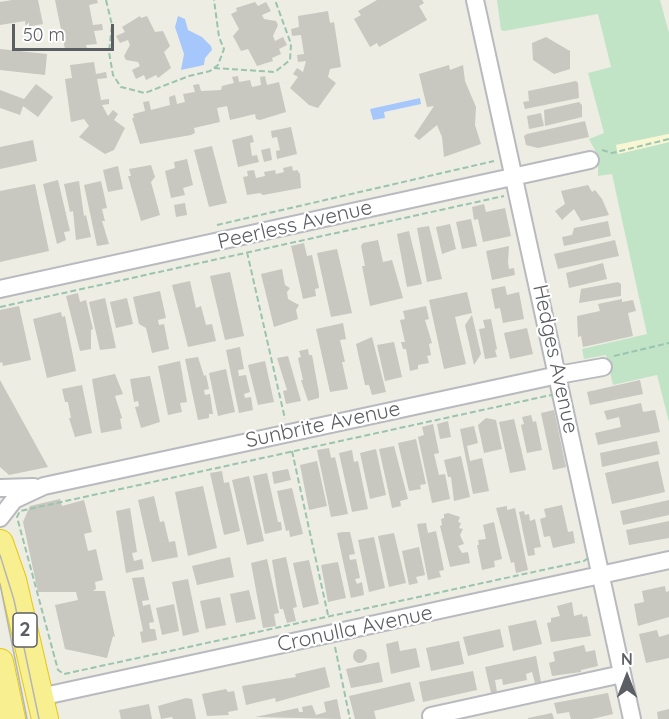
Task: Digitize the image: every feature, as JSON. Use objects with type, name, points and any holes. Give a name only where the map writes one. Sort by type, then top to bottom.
[{"type":"highway","name":"2","points":[[0,543],[13,579],[42,708]]},
{"type":"highway","name":"2","points":[[0,662],[7,712]]},
{"type":"street","name":"Hedges Avenue","points":[[475,0],[632,719]]},
{"type":"street","name":"Peerless Avenue","points":[[0,289],[245,246],[514,176],[590,160]]},
{"type":"street","name":"Sunbrite Avenue","points":[[0,488],[44,486],[558,375],[603,368]]},
{"type":"street","name":"Sunbrite Avenue","points":[[0,518],[14,500],[44,486]]},
{"type":"street","name":"Cronulla Avenue","points":[[42,708],[332,634],[669,560]]},
{"type":"street","points":[[431,716],[622,674]]},
{"type":"path","points":[[106,0],[112,24],[109,59],[113,75],[121,87],[138,93],[152,92],[214,68],[275,72],[290,60],[291,44],[275,0]]},
{"type":"path","points":[[214,0],[219,37],[224,49],[214,68]]},
{"type":"path","points":[[615,152],[669,139]]},
{"type":"path","points":[[217,225],[494,163],[498,153]]},
{"type":"path","points":[[0,307],[245,246],[504,196],[510,198]]},
{"type":"path","points":[[245,246],[350,719]]},
{"type":"path","points":[[603,368],[614,356],[669,343]]},
{"type":"path","points":[[550,395],[555,397],[591,556],[584,561],[328,617],[64,674],[58,670],[17,517],[20,511],[550,395]]},
{"type":"green space","points":[[497,0],[660,0],[669,33],[669,134],[616,145],[618,154],[669,142],[669,422],[657,375],[613,385],[606,355],[584,359],[582,349],[647,334],[612,174],[598,176],[598,156],[589,139],[604,133],[588,73],[611,67],[598,14],[504,31],[501,30]]},
{"type":"sand","points":[[669,134],[669,142],[618,154],[616,145]]},
{"type":"water","points":[[178,16],[185,19],[188,30],[202,37],[211,46],[212,50],[205,58],[204,65],[181,70],[184,54],[175,27]]},
{"type":"water","points":[[420,98],[421,104],[384,112],[385,118],[373,120],[370,109]]},
{"type":"building","points":[[38,0],[43,24],[26,27],[25,21],[0,25],[0,2]]},
{"type":"building","points":[[55,0],[97,0],[98,3],[89,5],[93,25],[102,24],[103,30],[94,31],[97,44],[86,45],[87,48],[65,49]]},
{"type":"building","points":[[377,0],[422,0],[424,3],[419,6],[427,20],[379,47],[377,43],[370,47],[354,19],[361,15],[358,11]]},
{"type":"building","points":[[255,2],[258,6],[266,2],[271,11],[262,15],[264,19],[276,21],[278,25],[273,36],[275,41],[283,37],[287,45],[279,49],[281,54],[272,58],[273,61],[257,66],[248,49],[241,51],[233,36],[239,29],[231,14],[237,11],[236,8]]},
{"type":"building","points":[[328,11],[330,23],[334,22],[341,67],[330,69],[328,77],[336,83],[318,108],[309,105],[290,88],[298,77],[293,74],[297,68],[303,72],[306,61],[298,62],[297,55],[304,54],[301,35],[292,36],[291,29],[299,27],[298,16]]},
{"type":"building","points":[[140,16],[141,18],[147,16],[155,32],[163,31],[170,46],[164,52],[171,68],[158,78],[156,75],[146,80],[144,75],[136,79],[132,70],[140,66],[138,62],[126,60],[124,56],[130,45],[128,40],[120,43],[116,36],[125,32],[122,27]]},
{"type":"building","points":[[546,37],[570,51],[570,69],[554,74],[533,60],[532,43]]},
{"type":"building","points":[[0,49],[47,54],[45,75],[0,70]]},
{"type":"building","points":[[94,62],[96,74],[106,72],[107,78],[97,79],[101,100],[109,99],[109,104],[102,105],[108,116],[113,110],[118,114],[114,120],[125,128],[114,150],[105,154],[79,137],[89,126],[84,119],[71,122],[65,79],[72,78],[70,65]]},
{"type":"building","points":[[449,65],[450,70],[463,65],[465,81],[476,107],[475,125],[481,144],[444,157],[442,137],[437,125],[419,140],[414,136],[434,106],[427,107],[419,74]]},
{"type":"building","points":[[238,76],[239,82],[250,80],[252,87],[261,85],[260,77],[265,76],[267,85],[279,82],[286,112],[260,120],[256,119],[255,114],[230,120],[227,106],[217,108],[220,122],[194,128],[195,133],[191,135],[140,144],[132,118],[134,118],[133,114],[145,111],[143,102],[149,101],[151,110],[170,105],[169,97],[175,95],[177,104],[185,102],[183,94],[195,92],[193,85],[199,84],[201,91],[221,90],[222,86],[234,83],[232,77]]},
{"type":"building","points":[[576,81],[579,98],[525,109],[523,102],[529,101],[528,91]]},
{"type":"building","points":[[36,84],[53,97],[38,117],[23,106],[20,115],[0,108],[0,90],[24,99]]},
{"type":"building","points":[[579,102],[582,105],[582,117],[545,126],[544,110]]},
{"type":"building","points":[[541,113],[544,126],[529,129],[527,116]]},
{"type":"building","points":[[585,121],[589,137],[538,148],[526,145],[524,136],[527,134]]},
{"type":"building","points":[[291,127],[297,154],[277,159],[276,151],[280,150],[277,137],[272,138],[271,131]]},
{"type":"building","points":[[252,135],[254,142],[250,143],[252,156],[257,155],[259,162],[238,167],[232,140]]},
{"type":"building","points":[[33,140],[37,161],[0,169],[0,147]]},
{"type":"building","points":[[212,146],[227,203],[209,207],[194,150]]},
{"type":"building","points":[[270,148],[272,160],[264,162],[261,150]]},
{"type":"building","points":[[187,159],[193,185],[183,188],[185,195],[171,198],[165,171],[175,168],[174,162]]},
{"type":"building","points":[[151,165],[155,177],[151,182],[160,215],[141,221],[128,176],[131,176],[129,169]]},
{"type":"building","points":[[118,166],[123,189],[108,192],[103,170]]},
{"type":"building","points":[[292,166],[293,171],[297,170],[300,174],[301,188],[263,195],[260,193],[247,195],[243,177],[248,176],[247,171],[254,170],[256,178],[265,176],[264,172],[275,170],[276,174],[284,172],[283,168]]},
{"type":"building","points":[[58,180],[70,231],[64,232],[66,240],[57,244],[43,184]]},
{"type":"building","points":[[79,181],[84,216],[86,215],[91,237],[76,240],[73,211],[70,212],[64,184]]},
{"type":"building","points":[[101,181],[107,208],[102,209],[105,221],[102,221],[109,244],[97,246],[84,185]]},
{"type":"building","points":[[35,184],[49,251],[0,262],[0,191]]},
{"type":"building","points":[[588,185],[592,192],[595,190],[602,199],[609,215],[581,221],[574,209],[562,220],[555,211],[565,204],[561,191]]},
{"type":"building","points":[[185,203],[187,215],[176,217],[174,205]]},
{"type":"building","points":[[484,204],[486,212],[505,208],[511,236],[483,242],[478,219],[474,220],[472,207]]},
{"type":"building","points":[[471,219],[477,246],[462,249],[456,222]]},
{"type":"building","points":[[608,221],[611,236],[564,246],[562,237],[572,235],[574,228]]},
{"type":"building","points":[[450,224],[456,249],[442,254],[436,227]]},
{"type":"building","points":[[429,226],[442,279],[427,282],[417,228]]},
{"type":"building","points":[[409,231],[422,284],[407,287],[397,234]]},
{"type":"building","points":[[378,240],[383,262],[392,260],[403,298],[370,306],[362,266],[365,266],[361,246],[363,243]]},
{"type":"building","points":[[615,240],[619,256],[558,269],[554,254]]},
{"type":"building","points":[[304,243],[307,256],[312,255],[319,288],[315,289],[316,296],[303,299],[291,246]]},
{"type":"building","points":[[509,246],[509,269],[514,268],[515,275],[492,280],[486,251]]},
{"type":"building","points":[[337,249],[352,313],[331,317],[317,253]]},
{"type":"building","points":[[603,263],[607,279],[569,288],[566,273]]},
{"type":"building","points":[[282,269],[285,285],[290,288],[287,292],[288,299],[299,305],[296,310],[298,319],[274,327],[261,274]]},
{"type":"building","points":[[230,272],[244,336],[225,340],[210,276]]},
{"type":"building","points":[[190,281],[196,308],[201,306],[206,325],[212,324],[216,341],[188,347],[172,285]]},
{"type":"building","points":[[618,282],[621,284],[621,296],[579,303],[581,289]]},
{"type":"building","points":[[505,286],[507,295],[519,292],[524,319],[503,323],[500,308],[495,309],[491,289]]},
{"type":"building","points":[[160,291],[166,318],[158,320],[159,325],[164,324],[169,349],[152,353],[146,328],[139,324],[133,297]]},
{"type":"building","points":[[467,292],[472,313],[455,317],[466,364],[444,369],[429,300]]},
{"type":"building","points":[[78,293],[80,302],[86,300],[93,329],[91,330],[91,349],[80,351],[66,296]]},
{"type":"building","points":[[105,298],[116,348],[100,350],[89,302]]},
{"type":"building","points":[[127,298],[133,324],[116,328],[110,302]]},
{"type":"building","points":[[622,299],[622,302],[633,300],[636,311],[628,313],[633,336],[583,347],[581,336],[578,337],[577,316],[600,311],[598,304]]},
{"type":"building","points":[[19,306],[31,360],[3,366],[2,362],[0,363],[0,310]]},
{"type":"building","points":[[426,306],[429,319],[425,320],[432,343],[429,344],[431,355],[427,356],[429,363],[418,365],[418,369],[410,371],[406,349],[403,349],[401,342],[405,342],[400,320],[405,319],[403,311]]},
{"type":"building","points":[[61,312],[62,317],[65,316],[76,371],[47,378],[33,319]]},
{"type":"building","points":[[472,315],[481,354],[474,365],[465,325]]},
{"type":"building","points":[[491,319],[497,357],[485,359],[479,329],[485,328],[483,320]]},
{"type":"building","points":[[343,323],[346,339],[340,340],[348,389],[330,392],[316,329]]},
{"type":"building","points":[[527,328],[533,354],[510,359],[504,333]]},
{"type":"building","points":[[372,337],[386,392],[372,395],[369,385],[365,385],[356,344]]},
{"type":"building","points":[[394,342],[402,377],[385,381],[377,345]]},
{"type":"building","points":[[240,347],[244,369],[238,370],[239,376],[246,375],[250,392],[244,394],[245,398],[251,397],[253,410],[239,413],[226,350]]},
{"type":"building","points":[[308,349],[309,355],[312,355],[319,398],[308,401],[301,380],[303,380],[298,358],[301,357],[299,351]]},
{"type":"building","points":[[288,356],[301,401],[286,404],[283,391],[287,390],[277,358]]},
{"type":"building","points":[[198,357],[204,376],[206,375],[209,389],[204,390],[205,395],[210,394],[213,414],[209,414],[209,418],[198,420],[185,359]]},
{"type":"building","points":[[180,361],[187,402],[180,403],[182,412],[168,415],[158,366]]},
{"type":"building","points":[[265,361],[274,402],[258,405],[248,365]]},
{"type":"building","points":[[226,369],[235,412],[218,416],[209,373]]},
{"type":"building","points":[[115,374],[123,394],[115,396],[122,418],[120,419],[122,429],[101,433],[92,379]]},
{"type":"building","points":[[150,376],[160,422],[141,428],[135,407],[139,406],[138,401],[134,402],[130,379]]},
{"type":"building","points":[[0,380],[48,467],[9,475],[0,467]]},
{"type":"building","points":[[640,380],[643,394],[590,405],[587,392]]},
{"type":"building","points":[[82,385],[92,433],[75,437],[69,418],[71,418],[68,402],[65,402],[62,389]]},
{"type":"building","points":[[641,403],[643,412],[655,410],[660,432],[598,445],[595,433],[621,427],[619,417],[607,420],[604,411]]},
{"type":"building","points":[[554,410],[566,467],[553,470],[541,413]]},
{"type":"building","points":[[531,415],[533,422],[536,421],[542,450],[527,453],[521,425],[524,424],[522,417]]},
{"type":"building","points":[[486,418],[496,420],[502,449],[484,453],[478,425]]},
{"type":"building","points":[[514,419],[526,470],[510,473],[499,422]]},
{"type":"building","points":[[448,421],[451,437],[440,439],[437,424]]},
{"type":"building","points":[[433,424],[439,453],[434,454],[439,475],[445,474],[450,499],[432,503],[418,437],[424,435],[422,427]]},
{"type":"building","points":[[474,426],[478,443],[467,446],[470,461],[482,458],[489,491],[473,494],[460,429]]},
{"type":"building","points":[[416,439],[426,484],[420,485],[421,489],[409,491],[398,443]]},
{"type":"building","points":[[657,441],[660,454],[602,467],[600,453]]},
{"type":"building","points":[[394,446],[408,499],[400,501],[401,506],[392,508],[379,449]]},
{"type":"building","points":[[329,448],[331,458],[335,457],[348,514],[331,517],[317,450]]},
{"type":"building","points":[[376,449],[386,495],[370,499],[360,453]]},
{"type":"building","points":[[352,450],[354,462],[358,461],[368,509],[352,512],[339,453]]},
{"type":"building","points":[[461,456],[470,497],[454,501],[451,477],[448,477],[444,460]]},
{"type":"building","points":[[317,461],[327,506],[309,510],[300,465]]},
{"type":"building","points":[[658,461],[665,492],[612,504],[605,473]]},
{"type":"building","points":[[288,469],[291,480],[274,484],[272,472]]},
{"type":"building","points":[[222,471],[224,483],[229,482],[240,531],[224,535],[210,473]]},
{"type":"building","points":[[267,473],[278,522],[281,522],[282,530],[265,534],[253,476]]},
{"type":"building","points":[[249,476],[264,541],[247,545],[232,480]]},
{"type":"building","points":[[203,486],[217,548],[188,556],[175,492]]},
{"type":"building","points":[[292,488],[303,534],[290,537],[289,530],[286,531],[277,491]]},
{"type":"building","points":[[154,496],[160,522],[164,521],[169,542],[175,541],[178,557],[152,562],[138,500]]},
{"type":"building","points":[[60,499],[62,506],[84,500],[92,532],[84,534],[88,551],[96,549],[103,580],[95,582],[96,589],[93,591],[105,591],[115,637],[113,636],[107,658],[65,649],[55,605],[78,600],[76,592],[38,592],[23,522],[30,506]]},
{"type":"building","points":[[669,500],[669,515],[623,525],[620,511]]},
{"type":"building","points":[[562,505],[568,532],[573,531],[575,543],[553,548],[550,536],[544,537],[540,519],[546,517],[544,509]]},
{"type":"building","points":[[507,506],[507,510],[515,508],[528,570],[516,573],[514,562],[511,563],[496,508]]},
{"type":"building","points":[[130,508],[137,552],[132,553],[134,561],[142,559],[144,569],[126,573],[116,511]]},
{"type":"building","points":[[524,511],[525,515],[529,514],[530,521],[535,519],[541,547],[534,548],[535,555],[528,556],[519,512]]},
{"type":"building","points":[[444,514],[460,517],[458,522],[461,523],[459,528],[463,529],[460,535],[464,544],[458,546],[462,553],[468,552],[470,563],[450,567],[440,526]]},
{"type":"building","points":[[669,521],[669,538],[629,545],[626,530]]},
{"type":"building","points":[[494,522],[502,559],[494,561],[495,567],[482,570],[478,540],[486,539],[483,525]]},
{"type":"building","points":[[426,523],[428,533],[436,531],[444,570],[439,571],[441,577],[428,580],[417,524]]},
{"type":"building","points":[[350,532],[355,554],[349,555],[350,560],[356,559],[360,578],[355,579],[357,584],[362,582],[364,595],[351,598],[337,533]]},
{"type":"building","points":[[394,533],[406,583],[389,587],[378,536]]},
{"type":"building","points":[[374,537],[385,588],[369,592],[358,540]]},
{"type":"building","points":[[419,547],[425,575],[416,577],[418,583],[409,585],[402,551]]},
{"type":"building","points":[[230,557],[234,577],[197,585],[192,566]]},
{"type":"building","points":[[286,557],[297,607],[293,608],[296,621],[287,623],[283,609],[280,609],[272,560]]},
{"type":"building","points":[[267,559],[279,613],[274,614],[276,626],[263,628],[251,563]]},
{"type":"building","points":[[309,560],[319,604],[303,608],[293,563]]},
{"type":"building","points":[[338,562],[346,598],[328,602],[321,565]]},
{"type":"building","points":[[144,577],[149,600],[142,601],[143,606],[150,604],[154,622],[149,623],[150,629],[155,629],[157,640],[142,643],[140,632],[143,631],[132,578]]},
{"type":"building","points":[[188,579],[199,632],[183,636],[172,582]]},
{"type":"building","points":[[665,586],[666,592],[669,591],[669,617],[638,626],[634,604],[644,602],[642,591]]},
{"type":"building","points":[[249,590],[256,619],[236,623],[230,594]]},
{"type":"building","points":[[220,597],[226,625],[206,629],[200,601]]},
{"type":"building","points":[[572,602],[574,616],[582,614],[583,617],[587,616],[591,636],[551,642],[547,623],[551,622],[551,618],[560,616],[557,606]]},
{"type":"building","points":[[174,604],[179,631],[162,635],[156,608]]},
{"type":"building","points":[[536,620],[542,644],[513,651],[508,626]]},
{"type":"building","points":[[500,629],[504,647],[468,656],[463,637]]},
{"type":"building","points":[[657,630],[659,637],[669,634],[669,658],[646,663],[639,634]]},
{"type":"building","points":[[398,641],[400,651],[416,648],[420,667],[391,674],[386,644]]},
{"type":"building","points":[[459,641],[464,664],[431,671],[426,648]]},
{"type":"building","points":[[584,645],[586,652],[595,650],[598,666],[581,670],[581,672],[552,676],[549,663],[555,661],[553,652]]},
{"type":"building","points":[[357,649],[363,649],[367,656],[363,663],[357,663],[353,659],[353,653]]},
{"type":"building","points":[[536,656],[541,682],[535,683],[532,672],[526,674],[527,680],[503,685],[502,679],[495,680],[497,692],[491,693],[485,667]]},
{"type":"building","points":[[379,662],[383,682],[351,688],[346,669]]},
{"type":"building","points":[[325,667],[330,687],[276,702],[275,698],[246,705],[242,686],[296,677],[295,674]]},
{"type":"building","points":[[473,671],[477,690],[423,702],[419,682]]},
{"type":"building","points":[[410,682],[415,701],[374,711],[376,719],[355,719],[349,696]]},
{"type":"building","points":[[226,689],[228,692],[234,691],[238,710],[228,712],[229,715],[207,716],[202,694]]},
{"type":"building","points":[[608,693],[613,714],[592,719],[571,719],[569,712],[557,714],[554,703]]},
{"type":"building","points":[[186,698],[192,699],[196,719],[173,719],[172,717],[161,719],[158,706]]},
{"type":"building","points":[[337,699],[341,719],[255,717],[298,708],[299,712],[303,712],[302,707],[312,705],[316,715],[326,712],[324,702]]},
{"type":"building","points":[[149,704],[152,719],[121,719],[119,710]]},
{"type":"building","points":[[669,709],[669,719],[658,719],[657,712]]},
{"type":"building","points":[[552,713],[554,719],[528,719],[528,718]]},
{"type":"tram line","points":[[0,555],[14,600],[39,719]]},
{"type":"tram line","points":[[0,584],[27,719]]}]
